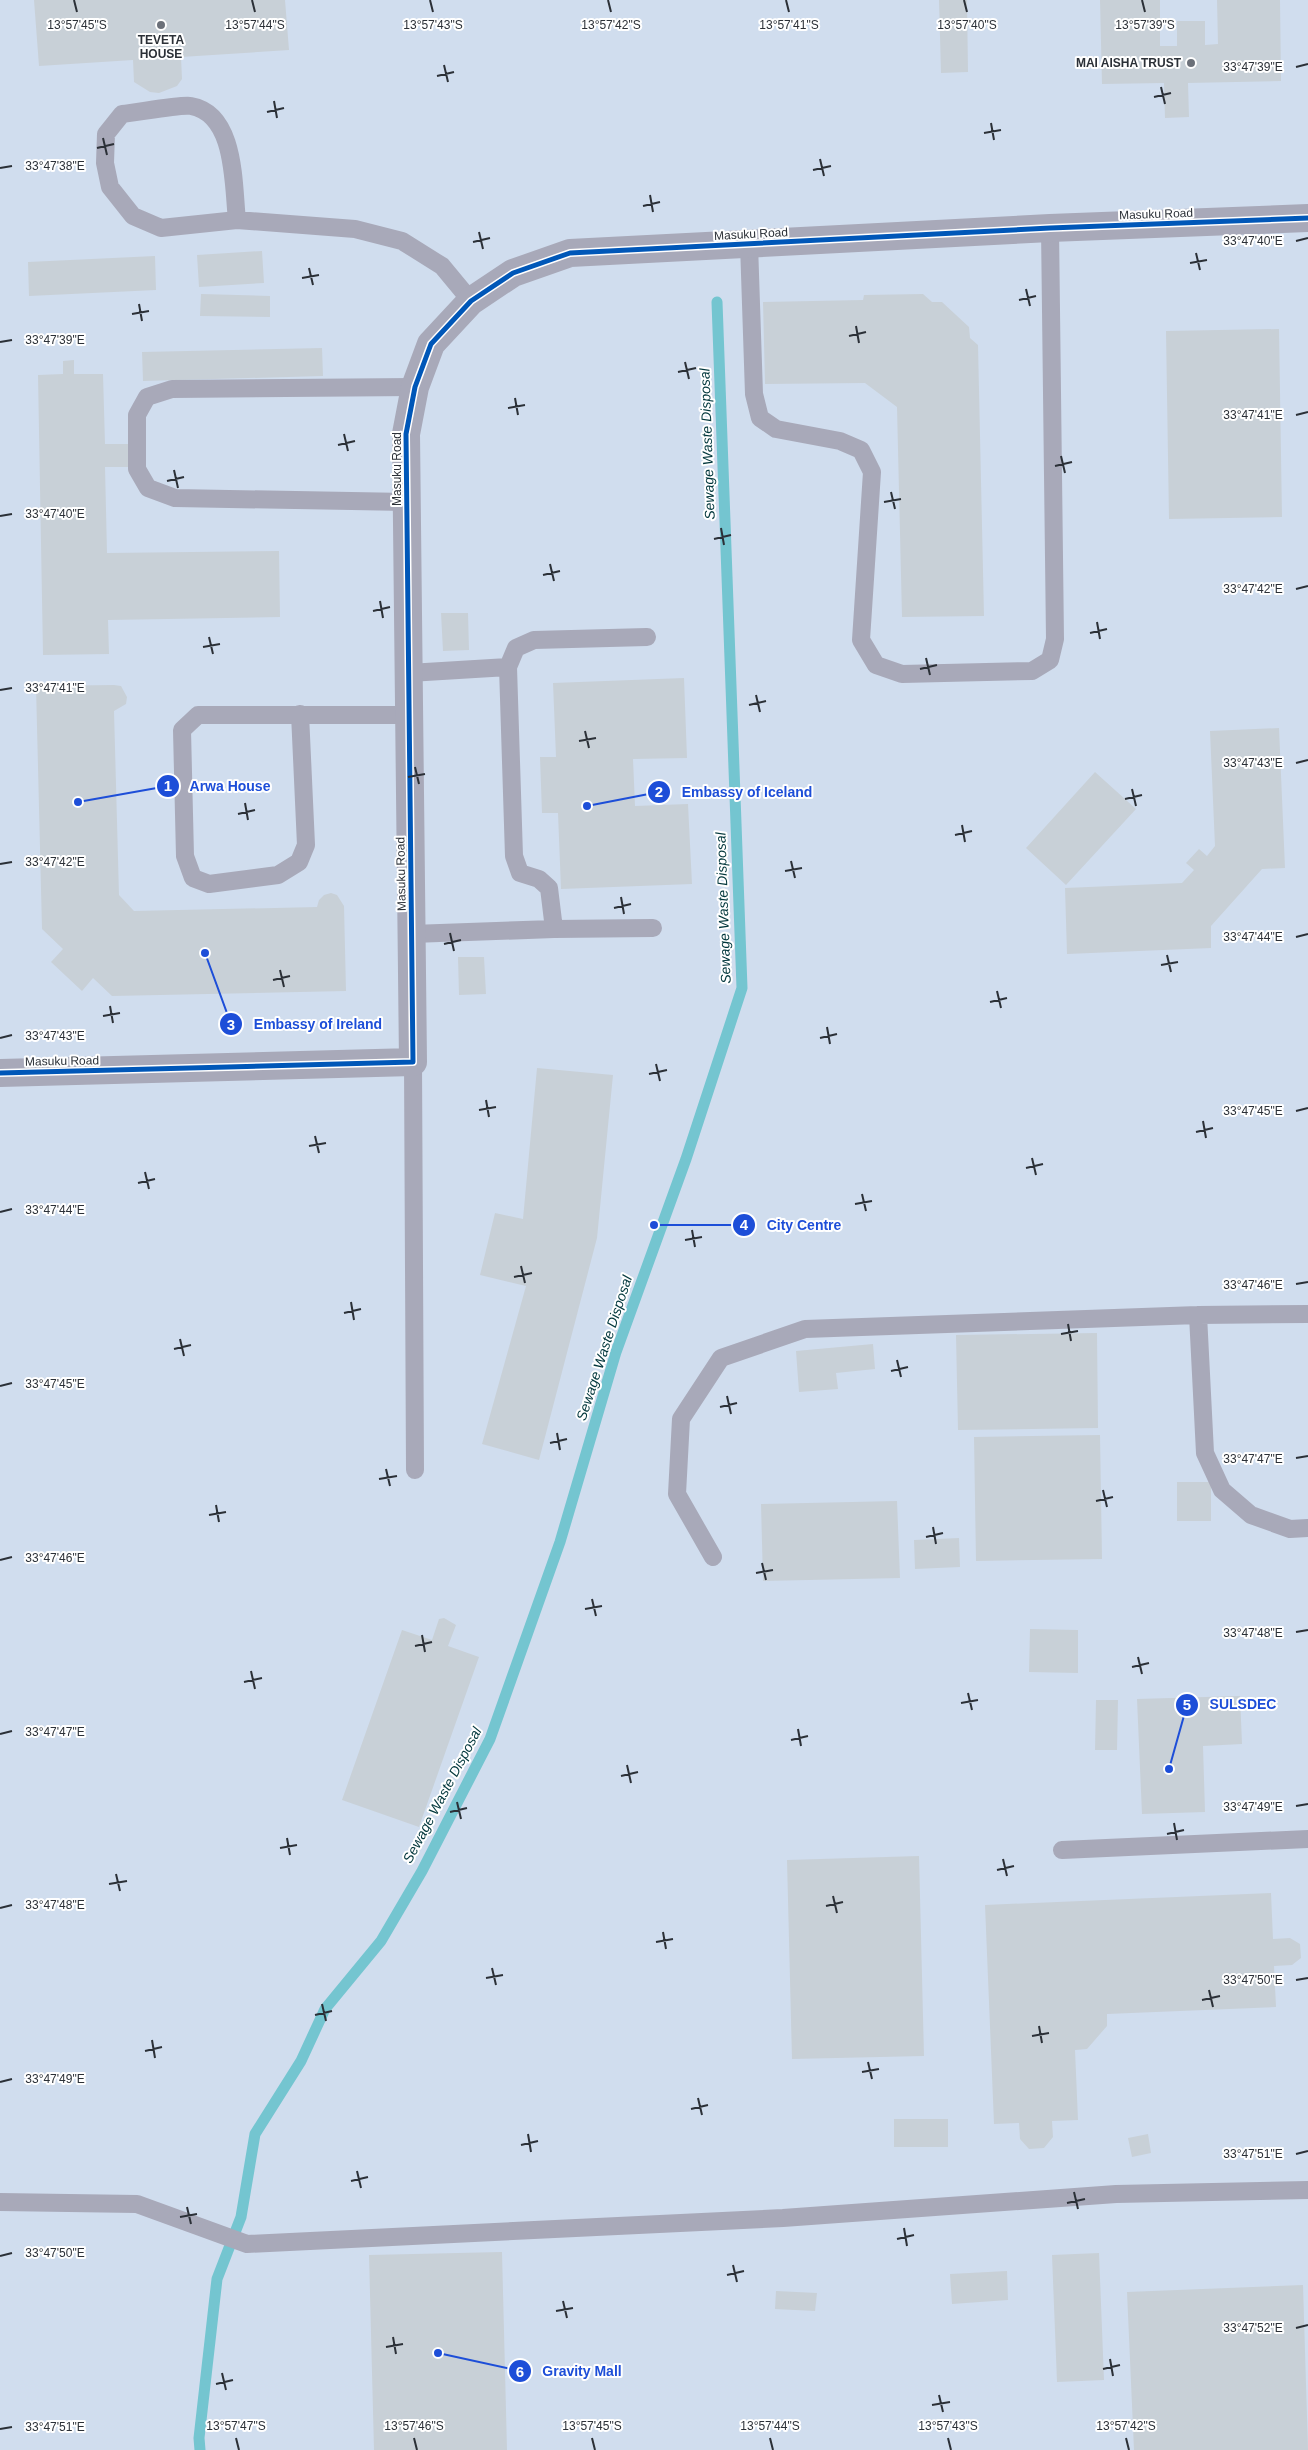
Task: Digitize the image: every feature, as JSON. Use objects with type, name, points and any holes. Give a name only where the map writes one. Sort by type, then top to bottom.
[{"type":"street","name":"Masuku Road","points":[[0,1073],[413,1062],[406,434],[414,387],[431,344],[471,301],[513,273],[570,254],[1050,228],[1308,218]]},
{"type":"lane","points":[[237,220],[228,140],[215,118],[191,106],[122,114],[106,134],[105,163],[110,187],[133,216],[161,228],[237,220],[355,229],[402,242],[442,266],[471,301]]},
{"type":"lane","points":[[749,244],[754,394],[760,418],[776,429],[840,441],[861,450],[872,472],[861,640],[876,665],[902,674],[1032,671],[1050,660],[1056,639],[1050,228]]},
{"type":"lane","points":[[407,502],[175,498],[148,488],[137,469],[137,415],[148,397],[172,389],[414,387]]},
{"type":"lane","points":[[554,929],[549,888],[539,879],[520,872],[514,856],[508,667],[516,648],[534,640],[647,637]]},
{"type":"lane","points":[[409,673],[508,667]]},
{"type":"lane","points":[[300,714],[306,845],[300,862],[278,875],[209,884],[193,878],[185,856],[182,730],[198,715],[300,714],[409,715]]},
{"type":"lane","points":[[412,934],[653,928]]},
{"type":"lane","points":[[413,1062],[415,1470]]},
{"type":"lane","points":[[713,1557],[677,1494],[681,1419],[721,1358],[804,1329],[1198,1315],[1308,1314]]},
{"type":"lane","points":[[1198,1315],[1205,1453],[1222,1490],[1251,1516],[1290,1529],[1308,1528]]},
{"type":"lane","points":[[1062,1850],[1308,1839]]},
{"type":"lane","points":[[0,2202],[137,2204],[247,2244],[783,2218],[1116,2194],[1308,2190]]},
{"type":"shaded area","points":[[0,0],[1308,0],[1308,2450],[0,2450]]},
{"type":"building","name":"TEVETA HOUSE","points":[[34,0],[285,0],[289,50],[181,57],[182,79],[177,86],[159,93],[150,92],[134,82],[133,60],[39,66]]},
{"type":"building","points":[[939,0],[967,0],[968,72],[941,73]]},
{"type":"building","name":"MAI AISHA TRUST","points":[[1100,0],[1160,0],[1160,46],[1177,46],[1177,21],[1205,21],[1205,45],[1218,44],[1217,0],[1280,0],[1281,81],[1188,83],[1189,117],[1165,118],[1164,83],[1102,84]]},
{"type":"building","points":[[262,251],[264,283],[199,287],[197,255]]},
{"type":"building","points":[[155,256],[156,290],[29,296],[28,262]]},
{"type":"building","points":[[201,294],[270,296],[270,317],[200,316]]},
{"type":"building","points":[[923,294],[932,302],[942,302],[969,327],[970,338],[978,345],[984,616],[902,617],[897,407],[865,383],[765,384],[763,302],[863,300],[864,295]]},
{"type":"building","points":[[1279,329],[1282,517],[1169,519],[1166,331]]},
{"type":"building","points":[[322,348],[323,376],[143,381],[142,352]]},
{"type":"building","points":[[74,360],[74,374],[103,374],[105,444],[129,444],[130,467],[105,467],[107,553],[279,551],[280,617],[108,620],[109,654],[43,655],[38,375],[63,374],[63,361]]},
{"type":"building","points":[[441,613],[468,613],[469,650],[443,651]]},
{"type":"building","points":[[684,678],[687,758],[633,759],[635,806],[688,804],[692,884],[561,889],[558,813],[542,813],[540,757],[556,757],[553,683]]},
{"type":"building","points":[[36,686],[121,686],[127,697],[126,704],[114,711],[119,895],[134,911],[317,907],[319,900],[324,895],[331,893],[337,895],[344,906],[346,991],[112,996],[93,978],[82,991],[51,962],[63,949],[42,929]]},
{"type":"building","points":[[1279,728],[1285,868],[1262,869],[1211,926],[1211,948],[1067,954],[1065,888],[1182,883],[1194,870],[1186,863],[1199,849],[1207,856],[1215,846],[1210,731]]},
{"type":"building","points":[[1095,772],[1136,809],[1066,885],[1026,848]]},
{"type":"building","points":[[458,957],[484,957],[486,994],[459,995]]},
{"type":"building","points":[[537,1068],[613,1075],[597,1238],[539,1460],[482,1444],[526,1286],[480,1275],[495,1213],[523,1219]]},
{"type":"building","points":[[1097,1333],[1098,1428],[958,1430],[956,1335]]},
{"type":"building","points":[[873,1344],[875,1369],[836,1373],[838,1389],[799,1392],[796,1351]]},
{"type":"building","points":[[1100,1435],[1102,1559],[976,1561],[974,1437]]},
{"type":"building","points":[[1177,1482],[1211,1482],[1211,1521],[1177,1521]]},
{"type":"building","points":[[897,1501],[900,1578],[763,1581],[761,1504]]},
{"type":"building","points":[[959,1538],[960,1567],[915,1569],[914,1540]]},
{"type":"building","points":[[444,1618],[456,1625],[448,1646],[479,1657],[419,1827],[342,1800],[402,1630],[432,1640],[439,1619]]},
{"type":"building","points":[[1030,1629],[1078,1630],[1078,1673],[1029,1672]]},
{"type":"building","points":[[1240,1696],[1242,1744],[1203,1746],[1205,1812],[1142,1814],[1137,1699]]},
{"type":"building","points":[[1096,1700],[1118,1700],[1117,1750],[1095,1750]]},
{"type":"building","points":[[919,1856],[924,2056],[792,2059],[787,1860]]},
{"type":"building","points":[[1271,1893],[1273,1939],[1290,1938],[1300,1944],[1301,1958],[1292,1965],[1274,1966],[1276,2007],[1107,2014],[1107,2026],[1087,2049],[1075,2050],[1078,2120],[1052,2121],[1053,2137],[1044,2148],[1029,2149],[1020,2139],[1019,2123],[994,2124],[985,1905]]},
{"type":"building","points":[[894,2119],[948,2119],[948,2147],[894,2147]]},
{"type":"building","points":[[1148,2134],[1151,2153],[1132,2157],[1128,2138]]},
{"type":"building","points":[[502,2252],[507,2450],[374,2450],[369,2255]]},
{"type":"building","points":[[1099,2253],[1104,2380],[1057,2382],[1052,2255]]},
{"type":"building","points":[[1007,2271],[1008,2300],[952,2304],[950,2274]]},
{"type":"building","points":[[1303,2285],[1308,2450],[1134,2450],[1127,2292]]},
{"type":"building","points":[[776,2291],[817,2293],[815,2311],[775,2309]]},
{"type":"waterway","name":"Sewage Waste Disposal","points":[[200,2450],[199,2438],[217,2279],[241,2217],[255,2134],[301,2061],[325,2009],[381,1941],[422,1871],[490,1739],[560,1542],[616,1352],[686,1159],[742,988],[717,302]]},
{"type":"cycle path","points":[[0,1073],[413,1062],[406,434],[415,387],[431,344],[471,301],[513,273],[570,253],[1050,228],[1308,218]]},
{"type":"place","name":"TEVETA HOUSE","points":[[161,25]]},
{"type":"place","name":"MAI AISHA TRUST","points":[[1191,63]]},
{"type":"place","name":"Arwa House","points":[[78,802]]},
{"type":"place","name":"Embassy of Iceland","points":[[587,806]]},
{"type":"place","name":"Embassy of Ireland","points":[[205,953]]},
{"type":"place","name":"City Centre","points":[[654,1225]]},
{"type":"place","name":"SULSDEC","points":[[1169,1769]]},
{"type":"place","name":"Gravity Mall","points":[[438,2353]]}]
